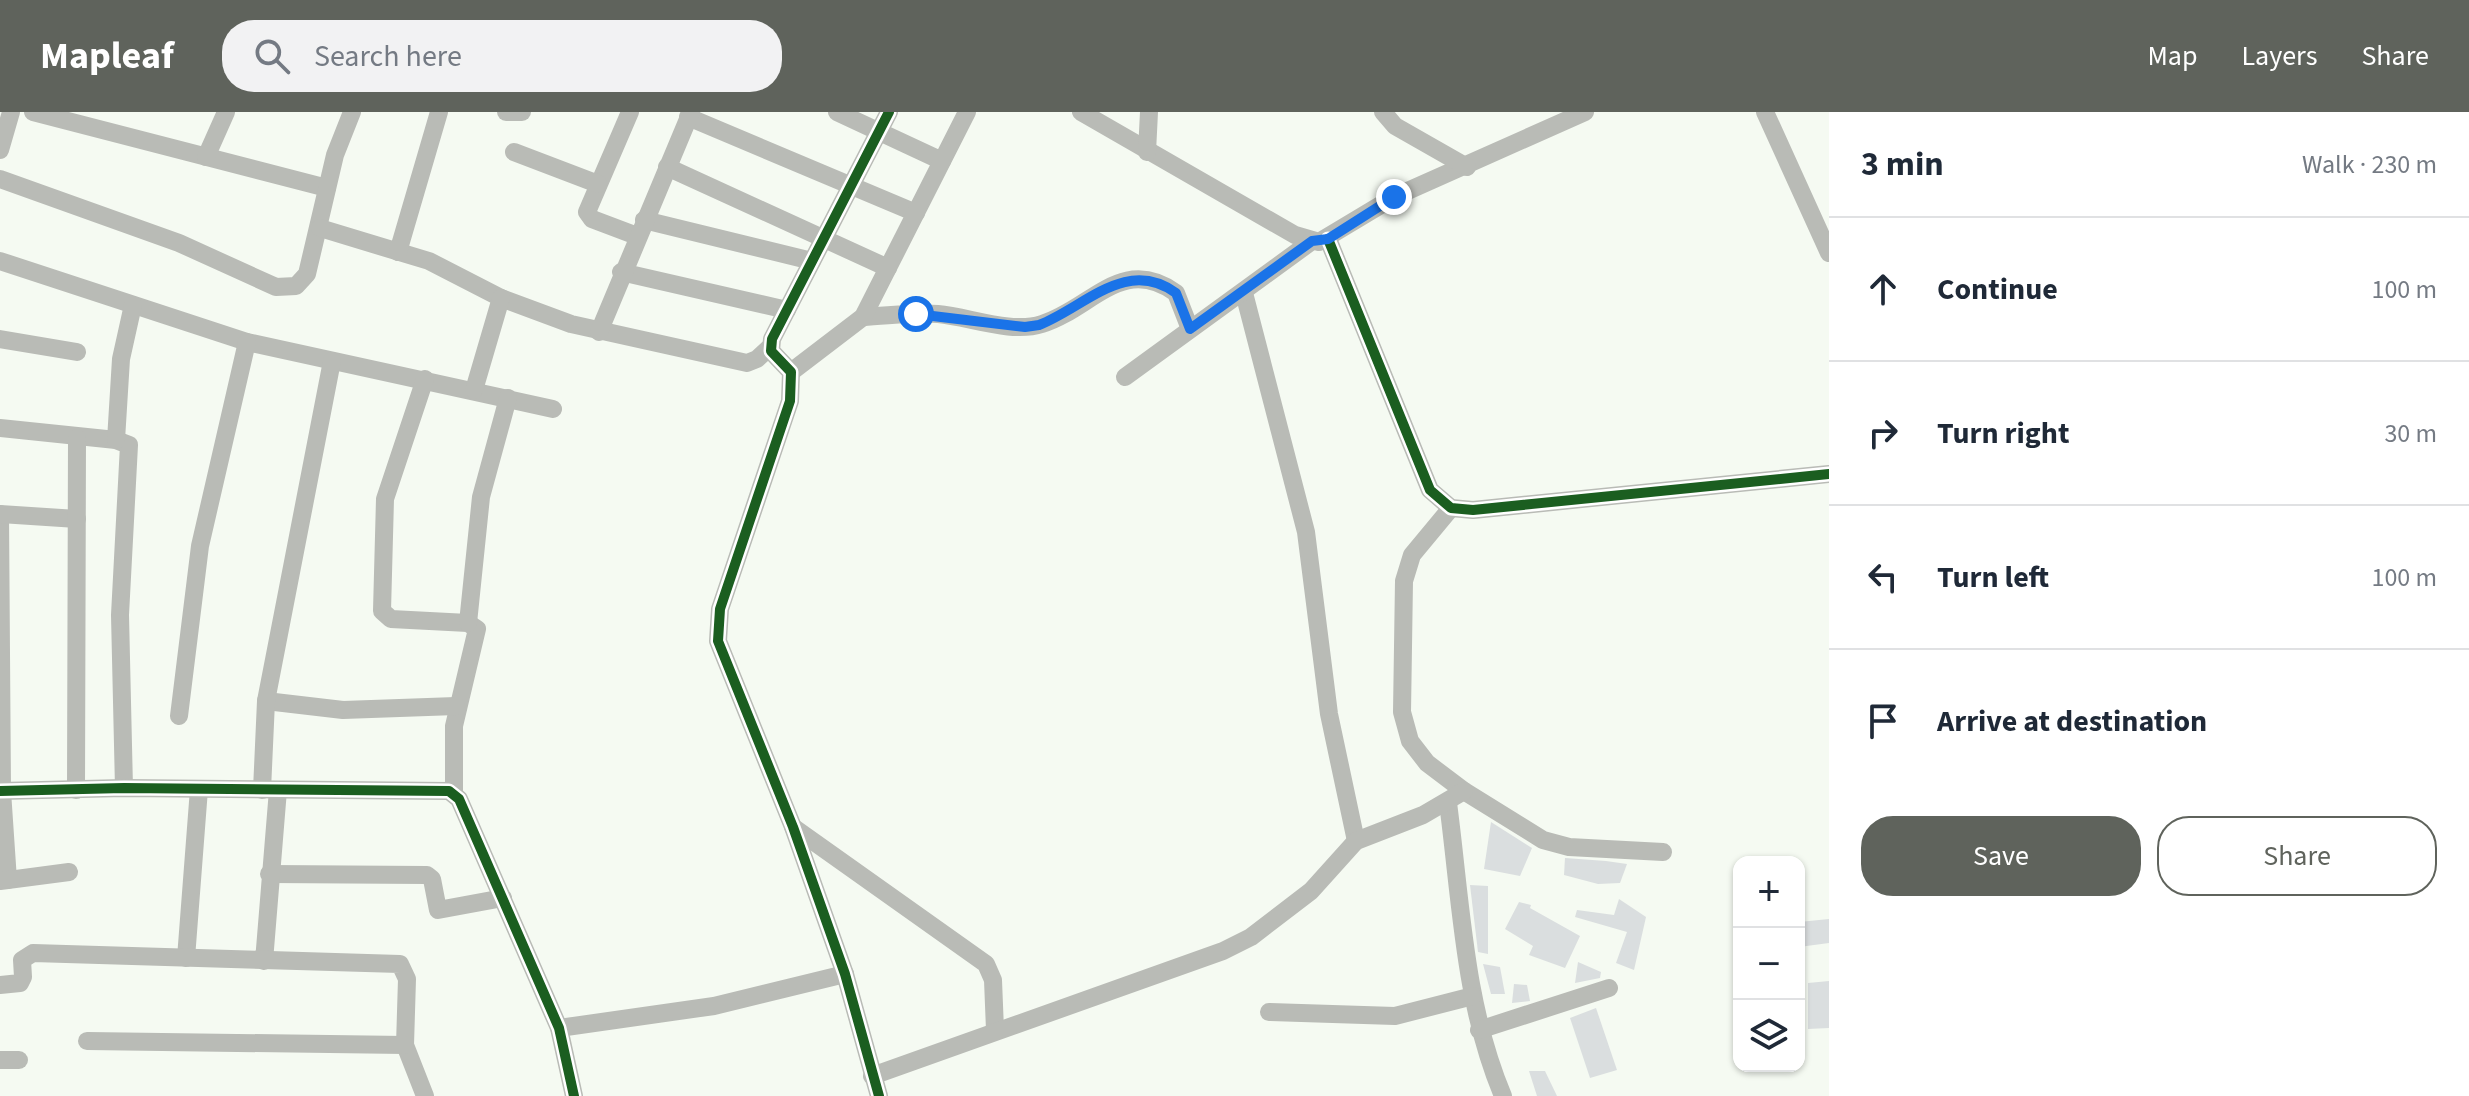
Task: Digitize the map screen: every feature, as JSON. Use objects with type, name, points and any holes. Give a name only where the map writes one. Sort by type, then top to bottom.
[{"type":"street","points":[[0,150],[11,112]]},
{"type":"street","points":[[33,112],[66,117],[327,188]]},
{"type":"street","points":[[206,157],[226,112]]},
{"type":"street","points":[[0,179],[179,243],[276,287],[296,286],[307,274],[342,133],[352,112]]},
{"type":"street","points":[[398,252],[439,112]]},
{"type":"street","points":[[506,112],[522,112]]},
{"type":"street","points":[[630,112],[598,184],[588,216],[812,261]]},
{"type":"street","points":[[837,112],[942,161]]},
{"type":"street","points":[[320,228],[452,270],[501,298],[599,332],[747,363],[757,359],[770,347],[889,112]]},
{"type":"street","points":[[791,372],[863,317],[967,112]]},
{"type":"street","points":[[1081,112],[1295,235],[1320,240]]},
{"type":"street","points":[[1147,152],[1149,112]]},
{"type":"street","points":[[1383,112],[1395,126],[1467,167]]},
{"type":"street","points":[[1125,377],[1320,240],[1394,197],[1585,112]]},
{"type":"street","points":[[1765,112],[1829,252]]},
{"type":"street","points":[[599,332],[621,272],[690,114],[916,213]]},
{"type":"street","points":[[514,152],[598,184]]},
{"type":"street","points":[[667,167],[888,268]]},
{"type":"street","points":[[1320,240],[1430,490],[1451,508],[1473,510],[1829,474]]},
{"type":"street","points":[[0,261],[247,342],[553,409]]},
{"type":"street","points":[[621,272],[787,310]]},
{"type":"street","points":[[863,317],[936,314],[1013,326],[1039,325],[1124,280],[1145,279],[1176,293],[1190,329]]},
{"type":"street","points":[[1244,293],[1306,532],[1329,714],[1356,841]]},
{"type":"street","points":[[474,390],[501,298]]},
{"type":"street","points":[[116,440],[121,359],[133,305]]},
{"type":"street","points":[[0,339],[77,352]]},
{"type":"street","points":[[179,716],[200,546],[247,342]]},
{"type":"street","points":[[770,347],[791,372],[790,401],[748,517],[718,626],[724,660],[793,827],[845,974],[879,1096]]},
{"type":"street","points":[[264,961],[270,790],[266,701],[332,361]]},
{"type":"street","points":[[425,379],[385,499],[382,611],[391,619],[468,623],[477,629],[456,706],[454,794],[559,1028],[574,1096]]},
{"type":"street","points":[[468,623],[481,497],[508,398]]},
{"type":"street","points":[[0,428],[116,440],[125,442],[130,449],[120,615],[124,788]]},
{"type":"street","points":[[76,790],[77,438]]},
{"type":"street","points":[[1451,508],[1408,563],[1404,581],[1402,712],[1410,741],[1418,753],[1464,791],[1557,845],[1663,852]]},
{"type":"street","points":[[69,872],[4,881],[0,514],[77,519]]},
{"type":"street","points":[[266,701],[343,710],[456,706]]},
{"type":"street","points":[[1,791],[124,788],[443,789],[454,794]]},
{"type":"street","points":[[186,958],[199,789]]},
{"type":"street","points":[[872,1076],[1223,951],[1251,937],[1311,891],[1356,841],[1448,803],[1464,791]]},
{"type":"street","points":[[1448,803],[1479,1030],[1503,1096]]},
{"type":"street","points":[[793,827],[986,964],[993,980],[995,1030]]},
{"type":"street","points":[[269,874],[427,875],[432,879],[438,910],[503,898]]},
{"type":"street","points":[[0,985],[20,983],[23,977],[22,960],[33,953],[400,964],[407,979],[405,1045],[425,1096]]},
{"type":"street","points":[[559,1028],[714,1006],[845,974]]},
{"type":"street","points":[[1479,1030],[1609,988]]},
{"type":"street","points":[[1269,1012],[1395,1016],[1473,996]]},
{"type":"street","points":[[87,1041],[405,1045]]},
{"type":"building","points":[[1491,822],[1532,848],[1520,876],[1484,869]]},
{"type":"building","points":[[1565,858],[1627,864],[1620,883],[1598,884],[1564,875]]},
{"type":"building","points":[[1470,885],[1488,886],[1488,954],[1478,952]]},
{"type":"building","points":[[1619,899],[1646,917],[1634,970],[1616,963],[1627,932],[1575,917],[1577,910],[1614,915]]},
{"type":"building","points":[[1519,902],[1531,905],[1530,908],[1580,936],[1565,968],[1529,955],[1533,946],[1505,929]]},
{"type":"building","points":[[1829,919],[1829,943],[1805,946],[1805,921]]},
{"type":"building","points":[[1578,962],[1601,972],[1600,978],[1575,983]]},
{"type":"building","points":[[1483,964],[1500,967],[1505,994],[1491,994]]},
{"type":"building","points":[[1829,981],[1829,1028],[1808,1029],[1808,983]]},
{"type":"building","points":[[1514,984],[1527,985],[1530,1001],[1512,1003]]},
{"type":"building","points":[[1596,1008],[1617,1070],[1590,1078],[1570,1018]]},
{"type":"building","points":[[1529,1071],[1545,1071],[1557,1096],[1537,1096]]},
{"type":"cycle path","points":[[879,1096],[845,974],[793,827],[718,641],[720,609],[790,401],[791,372],[771,351],[772,339],[889,112]]},
{"type":"cycle path","points":[[1328,239],[1430,490],[1451,508],[1473,510],[1829,474]]},
{"type":"cycle path","points":[[0,791],[124,788],[449,791],[459,799],[559,1028],[574,1096]]},
{"type":"route","points":[[916,314],[1025,327],[1039,325],[1112,285],[1124,280],[1145,279],[1176,293],[1190,329],[1312,241],[1328,239],[1394,197]]}]
